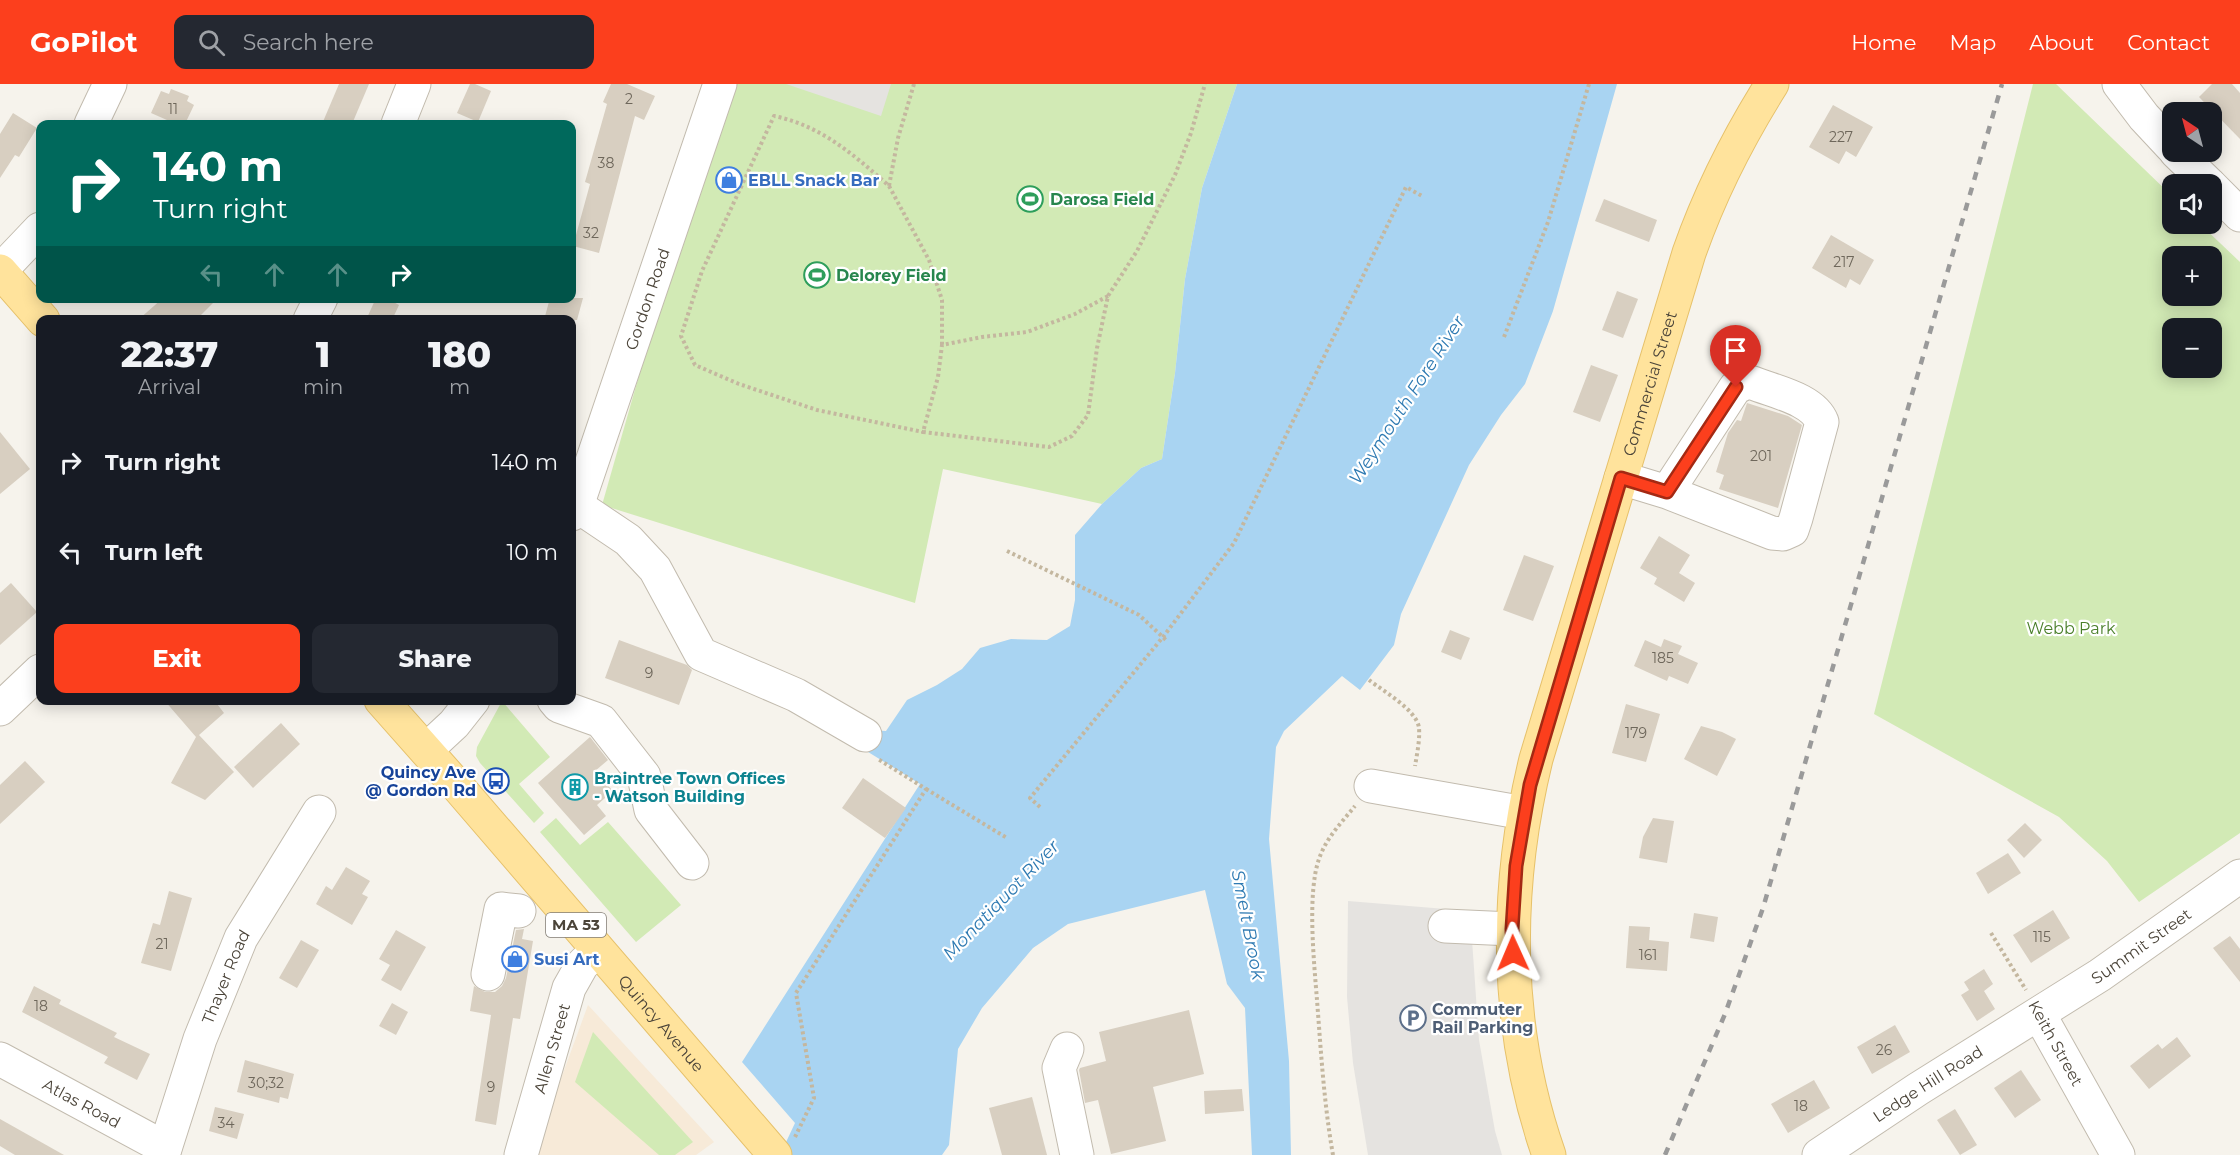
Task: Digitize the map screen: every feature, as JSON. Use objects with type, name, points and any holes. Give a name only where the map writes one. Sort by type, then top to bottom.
[{"type":"main road","name":"Commercial Street","points":[[1549,1155],[1529,1084],[1514,979],[1512,929],[1516,866],[1524,813],[1536,759],[1698,225],[1733,148],[1772,84]]},
{"type":"main road","points":[[0,271],[39,315]]},
{"type":"main road","name":"Quincy Avenue","points":[[386,705],[597,950],[779,1150]]},
{"type":"street","points":[[93,120],[110,84]]},
{"type":"street","points":[[400,120],[414,84]]},
{"type":"street","name":"Gordon Road","points":[[576,503],[720,84]]},
{"type":"street","points":[[2119,84],[2162,136]]},
{"type":"street","points":[[2186,162],[2199,174]]},
{"type":"street","points":[[2222,197],[2240,215]]},
{"type":"street","points":[[0,271],[36,234]]},
{"type":"street","points":[[1621,478],[1667,492],[1772,533],[1783,534],[1792,530],[1822,422],[1820,416],[1802,402],[1753,383],[1745,383],[1736,387],[1667,492]]},
{"type":"street","points":[[576,510],[628,540],[655,570],[701,654],[796,695],[867,744]]},
{"type":"street","points":[[0,709],[36,675]]},
{"type":"street","points":[[426,750],[454,724],[469,705]]},
{"type":"street","points":[[558,705],[601,722],[644,776],[651,810],[692,863]]},
{"type":"street","points":[[1371,786],[1524,813]]},
{"type":"street","name":"Thayer Road","points":[[164,1151],[200,1039],[242,939],[320,812]]},
{"type":"street","name":"Summit Street","points":[[2039,1014],[2137,951],[2240,876]]},
{"type":"street","points":[[488,974],[501,909],[519,911]]},
{"type":"street","points":[[1445,926],[1512,929]]},
{"type":"street","name":"Allen Street","points":[[521,1155],[569,988],[582,965],[597,950]]},
{"type":"street","name":"Ledge Hill Road","points":[[1819,1155],[1918,1089],[2039,1014]]},
{"type":"street","name":"Keith Street","points":[[2039,1014],[2118,1155]]},
{"type":"street","points":[[1067,1049],[1059,1068],[1077,1155]]},
{"type":"street","name":"Atlas Road","points":[[0,1059],[164,1151]]},
{"type":"path","points":[[889,186],[898,138],[914,84]]},
{"type":"path","points":[[923,432],[938,377],[942,345],[942,300],[929,260],[889,186],[842,145],[793,120],[774,116],[702,271],[681,336],[695,365],[739,384],[817,410],[923,432],[1049,447],[1072,436],[1088,415],[1097,348],[1108,296],[1137,251],[1175,175],[1191,133],[1205,84]]},
{"type":"path","points":[[1504,337],[1548,222],[1588,84]]},
{"type":"path","points":[[1040,807],[1030,798],[1164,638],[1234,543],[1406,188],[1422,196]]},
{"type":"path","points":[[942,345],[982,337],[1027,333],[1075,314],[1108,296]]},
{"type":"path","points":[[1007,551],[1139,615],[1164,638]]},
{"type":"path","points":[[1369,680],[1408,710],[1418,721],[1419,737],[1412,793]]},
{"type":"path","points":[[867,744],[926,789],[1007,838]]},
{"type":"path","points":[[1333,1155],[1323,1084],[1313,949],[1314,880],[1324,847],[1371,786]]},
{"type":"path","points":[[779,1150],[814,1098],[796,993],[926,789]]},
{"type":"path","name":"Keith Street","points":[[1991,933],[2039,1014]]},
{"type":"shaded area","points":[[786,84],[891,84],[881,116]]},
{"type":"shaded area","name":"Commuter Rail Parking","points":[[1348,901],[1470,911],[1479,1040],[1495,1131],[1502,1155],[1368,1155],[1353,1063],[1347,997]]},
{"type":"shaded area","points":[[588,1005],[714,1142],[696,1155],[533,1155]]},
{"type":"green space","points":[[734,84],[1237,84],[1202,188],[1185,279],[1175,373],[1162,459],[1141,468],[1102,504],[943,469],[915,603],[602,505],[652,330]]},
{"type":"green space","name":"Webb Park","points":[[2033,84],[2056,84],[2162,186],[2162,234],[2211,234],[2240,262],[2240,833],[2139,902],[2107,861],[2059,817],[1874,714]]},
{"type":"green space","points":[[500,705],[505,705],[550,757],[519,784],[544,813],[534,823],[480,763],[476,756],[477,747]]},
{"type":"green space","points":[[556,818],[580,845],[608,822],[681,905],[636,942],[540,832]]},
{"type":"green space","points":[[593,1032],[693,1142],[675,1155],[659,1155],[575,1082]]},
{"type":"water","points":[[1237,84],[1617,84],[1553,311],[1525,384],[1501,415],[1469,465],[1401,614],[1394,645],[1360,690],[1342,676],[1284,731],[1276,747],[1269,839],[1289,1061],[1291,1155],[1252,1155],[1245,1008],[1227,984],[1205,890],[1068,924],[1033,948],[982,1008],[958,1049],[949,1145],[942,1155],[780,1155],[795,1123],[742,1062],[920,784],[860,747],[867,730],[886,731],[907,700],[962,669],[980,648],[1011,639],[1047,640],[1070,626],[1075,600],[1075,535],[1102,504],[1141,468],[1162,459],[1175,373],[1185,279],[1202,188]]},
{"type":"building","points":[[339,84],[369,84],[354,120],[324,120]]},
{"type":"building","points":[[470,84],[491,91],[479,120],[457,113]]},
{"type":"building","points":[[611,84],[627,84],[655,96],[644,120],[635,116],[599,253],[576,247],[576,235],[590,184],[585,182],[607,104],[603,102]]},
{"type":"building","points":[[2212,84],[2232,84],[2240,93],[2240,139],[2222,121],[2222,102],[2204,102],[2199,97]]},
{"type":"building","points":[[171,89],[189,96],[187,101],[194,105],[187,120],[167,120],[151,113],[161,91],[169,94]]},
{"type":"building","points":[[1833,105],[1873,127],[1856,157],[1846,151],[1839,164],[1809,147]]},
{"type":"building","points":[[13,113],[36,127],[19,157],[15,155],[0,178],[0,134]]},
{"type":"building","points":[[1604,199],[1657,220],[1649,242],[1595,221]]},
{"type":"building","points":[[1831,235],[1874,260],[1860,285],[1850,279],[1846,288],[1812,268]]},
{"type":"building","points":[[1617,291],[1638,299],[1623,338],[1602,330]]},
{"type":"building","points":[[576,298],[583,298],[577,320],[576,315],[545,315],[549,303],[576,303]]},
{"type":"building","points":[[157,303],[213,303],[201,315],[144,315]]},
{"type":"building","points":[[374,303],[399,305],[394,315],[368,315]]},
{"type":"building","points":[[1591,365],[1618,375],[1600,422],[1573,412]]},
{"type":"building","points":[[1747,403],[1788,416],[1802,425],[1778,508],[1719,489],[1724,475],[1716,472],[1728,433],[1737,420],[1741,421]]},
{"type":"building","points":[[0,432],[30,469],[0,494]]},
{"type":"building","points":[[1659,536],[1690,555],[1679,573],[1695,583],[1684,602],[1654,584],[1657,578],[1640,568]]},
{"type":"building","points":[[1524,555],[1554,566],[1533,621],[1503,610]]},
{"type":"building","points":[[11,583],[36,613],[0,645],[0,593]]},
{"type":"building","points":[[1450,630],[1470,638],[1461,660],[1441,652]]},
{"type":"building","points":[[1664,639],[1682,646],[1678,654],[1698,663],[1688,684],[1669,676],[1667,681],[1634,666],[1645,640],[1661,647]]},
{"type":"building","points":[[619,640],[687,665],[692,670],[679,705],[605,678]]},
{"type":"building","points":[[1626,704],[1660,714],[1646,762],[1612,753]]},
{"type":"building","points":[[168,705],[218,705],[224,713],[199,735],[234,772],[205,800],[171,783],[196,737]]},
{"type":"building","points":[[281,723],[300,744],[253,788],[234,767]]},
{"type":"building","points":[[1701,726],[1736,739],[1717,776],[1684,759]]},
{"type":"building","name":"Braintree Town Offices - Watson Building","points":[[590,737],[608,760],[595,771],[613,791],[597,805],[606,816],[584,835],[538,783]]},
{"type":"building","points":[[25,761],[45,782],[0,824],[0,785]]},
{"type":"building","points":[[863,778],[906,808],[885,838],[842,808]]},
{"type":"building","points":[[1653,818],[1674,821],[1667,863],[1639,858],[1643,837]]},
{"type":"building","points":[[2025,823],[2042,840],[2024,858],[2007,840]]},
{"type":"building","points":[[2008,853],[2021,873],[1988,894],[1976,873]]},
{"type":"building","points":[[346,867],[370,881],[362,894],[368,897],[352,925],[316,904],[326,886],[332,890]]},
{"type":"building","points":[[169,891],[192,898],[171,971],[141,963],[153,923],[160,925]]},
{"type":"building","points":[[2053,910],[2070,938],[2031,963],[2013,935]]},
{"type":"building","points":[[1694,913],[1718,917],[1714,942],[1690,938]]},
{"type":"building","points":[[1629,926],[1650,927],[1649,940],[1669,942],[1667,971],[1626,968]]},
{"type":"building","points":[[524,929],[522,939],[533,941],[520,1019],[513,1018],[496,1125],[475,1121],[491,1015],[470,1011],[474,986],[485,992],[495,992],[502,986],[506,978],[516,930]]},
{"type":"building","points":[[396,930],[426,947],[401,991],[381,980],[390,965],[379,959]]},
{"type":"building","points":[[2230,936],[2240,949],[2240,982],[2213,948]]},
{"type":"building","points":[[301,940],[319,950],[297,988],[279,978]]},
{"type":"building","points":[[1984,969],[1993,984],[1984,991],[1995,1009],[1977,1021],[1961,995],[1969,990],[1964,982]]},
{"type":"building","points":[[34,986],[61,1000],[59,1004],[117,1033],[114,1037],[150,1054],[137,1080],[104,1063],[108,1057],[22,1012]]},
{"type":"building","points":[[392,1003],[408,1012],[396,1035],[379,1026]]},
{"type":"building","points":[[1189,1010],[1204,1074],[1153,1087],[1166,1141],[1111,1154],[1098,1100],[1085,1103],[1079,1070],[1106,1061],[1099,1032]]},
{"type":"building","points":[[1895,1025],[1910,1052],[1872,1074],[1857,1047]]},
{"type":"building","points":[[2177,1037],[2191,1056],[2149,1089],[2130,1066],[2158,1044],[2162,1049]]},
{"type":"building","points":[[245,1060],[294,1074],[288,1099],[280,1097],[279,1103],[237,1092]]},
{"type":"building","points":[[2021,1070],[2041,1100],[2015,1118],[1994,1088]]},
{"type":"building","points":[[1814,1080],[1830,1108],[1788,1133],[1771,1104]]},
{"type":"building","points":[[1242,1089],[1244,1111],[1205,1114],[1204,1091]]},
{"type":"building","points":[[1032,1097],[1047,1155],[1002,1155],[989,1108]]},
{"type":"building","points":[[215,1107],[244,1114],[237,1139],[209,1131]]},
{"type":"building","points":[[1955,1109],[1977,1145],[1960,1155],[1937,1120]]},
{"type":"building","points":[[0,1119],[64,1155],[15,1155],[0,1146]]},
{"type":"railway","points":[[1665,1155],[1725,1014],[1763,908],[2002,84]]},
{"type":"place","name":"EBLL Snack Bar","points":[[729,180]]},
{"type":"place","name":"Darosa Field","points":[[1030,199]]},
{"type":"place","name":"Delorey Field","points":[[817,275]]},
{"type":"place","name":"Quincy Ave @ Gordon Rd","points":[[496,781]]},
{"type":"place","name":"Braintree Town Offices - Watson Building","points":[[575,787]]},
{"type":"place","name":"Susi Art","points":[[515,959]]},
{"type":"place","name":"Commuter Rail Parking","points":[[1413,1018]]},
{"type":"route","points":[[1513,953],[1512,929],[1516,866],[1530,785],[1621,478],[1667,492],[1736,387]]},
{"type":"water label","name":"Weymouth Fore River","points":[[1407,400]]},
{"type":"water label","name":"Monatiquot River","points":[[1001,900]]},
{"type":"water label","name":"Smelt Brook","points":[[1248,925]]}]
